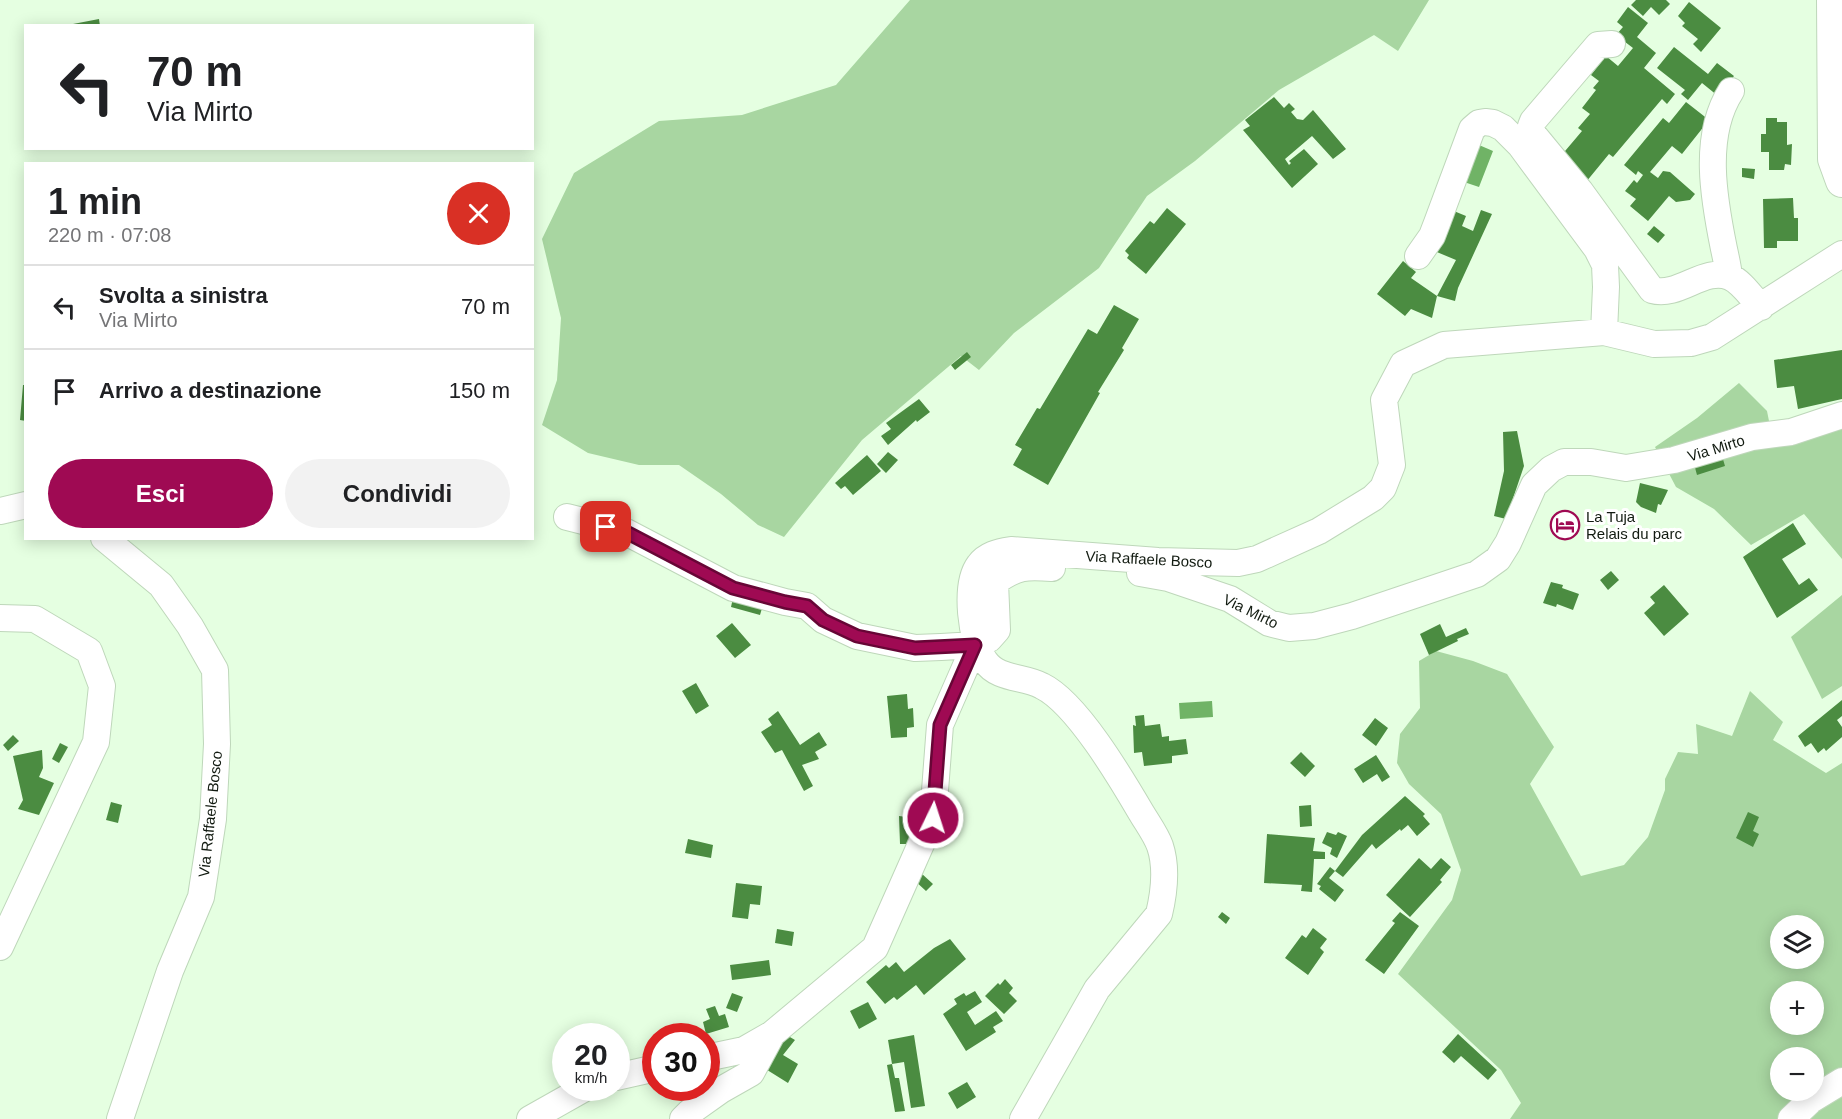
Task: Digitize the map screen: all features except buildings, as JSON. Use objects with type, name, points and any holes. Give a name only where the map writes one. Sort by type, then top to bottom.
[{"type":"main road","points":[[1833,0],[1834,159],[1842,181]]},
{"type":"street","points":[[1612,44],[1598,45],[1533,121],[1531,126],[1533,134],[1580,191],[1653,290],[1667,292],[1704,278],[1729,276],[1737,281],[1761,307]]},
{"type":"street","points":[[1729,276],[1715,186],[1714,138],[1723,104],[1731,91]]},
{"type":"street","points":[[1418,256],[1434,229],[1472,129],[1479,123],[1492,123],[1503,128],[1520,144],[1602,258],[1606,287],[1605,332]]},
{"type":"street","name":"Via Raffaele Bosco","points":[[975,645],[970,598],[974,575],[984,559],[997,552],[1011,550],[1169,562],[1238,563],[1257,559],[1319,531],[1373,498],[1383,488],[1392,465],[1384,400],[1403,364],[1444,345],[1605,332],[1654,344],[1691,343],[1712,337],[1842,254]]},
{"type":"street","name":"Via Mirto","points":[[975,645],[989,639],[997,630],[994,582],[1007,573],[1026,566],[1132,572],[1168,578],[1230,599],[1269,622],[1288,628],[1314,626],[1352,616],[1477,574],[1498,559],[1508,543],[1534,485],[1551,469],[1564,462],[1591,462],[1626,468],[1674,460],[1752,437],[1791,432],[1842,415]]},
{"type":"street","points":[[0,511],[24,505]]},
{"type":"street","points":[[567,517],[626,532],[733,588],[807,606],[823,620],[857,636],[915,648],[975,645]]},
{"type":"street","name":"Via Raffaele Bosco","points":[[106,540],[161,585],[190,626],[215,670],[217,744],[213,819],[201,897],[170,970],[120,1119]]},
{"type":"street","points":[[0,618],[35,619],[89,651],[102,686],[96,742],[0,947]]},
{"type":"street","points":[[720,1055],[744,1050],[772,1034],[875,948],[933,818],[940,725],[975,645]]},
{"type":"street","points":[[975,645],[986,663],[1006,676],[1042,685],[1062,700],[1075,714],[1120,777],[1159,844],[1163,859],[1162,899],[1159,914],[1097,989],[1023,1119]]},
{"type":"street","points":[[683,1119],[721,1090],[751,1073],[772,1034]]},
{"type":"street","points":[[1791,1119],[1811,1100],[1842,1081]]},
{"type":"street","points":[[530,1119],[562,1101]]},
{"type":"shaded area","points":[[910,0],[1429,0],[1398,51],[1374,35],[1279,90],[1195,161],[1147,196],[1099,268],[1014,333],[979,370],[961,356],[862,440],[784,537],[758,525],[721,494],[679,465],[639,465],[588,453],[542,425],[557,380],[561,318],[542,239],[574,173],[659,121],[742,115],[836,85]]},
{"type":"shaded area","points":[[1479,145],[1493,151],[1479,187],[1464,182]]},
{"type":"shaded area","points":[[1739,383],[1767,411],[1771,431],[1842,419],[1842,559],[1804,514],[1751,545],[1714,509],[1676,487],[1655,447],[1697,418]]},
{"type":"shaded area","points":[[1842,595],[1842,686],[1822,699],[1791,637]]},
{"type":"shaded area","points":[[1436,651],[1473,661],[1507,674],[1554,747],[1530,784],[1581,876],[1624,865],[1648,837],[1665,790],[1665,779],[1678,752],[1698,754],[1696,724],[1732,736],[1750,691],[1783,722],[1773,740],[1826,773],[1842,763],[1842,1119],[1510,1119],[1521,1103],[1501,1070],[1398,974],[1452,900],[1461,870],[1441,814],[1409,784],[1397,763],[1400,734],[1420,708],[1419,661]]},
{"type":"shaded area","points":[[1212,701],[1213,717],[1180,719],[1179,703]]},
{"type":"place","name":"La Tuja Relais du parc","points":[[1565,525]]},
{"type":"route","points":[[606,527],[626,532],[733,588],[807,606],[823,620],[857,636],[915,648],[975,645],[940,725],[933,818]]}]
